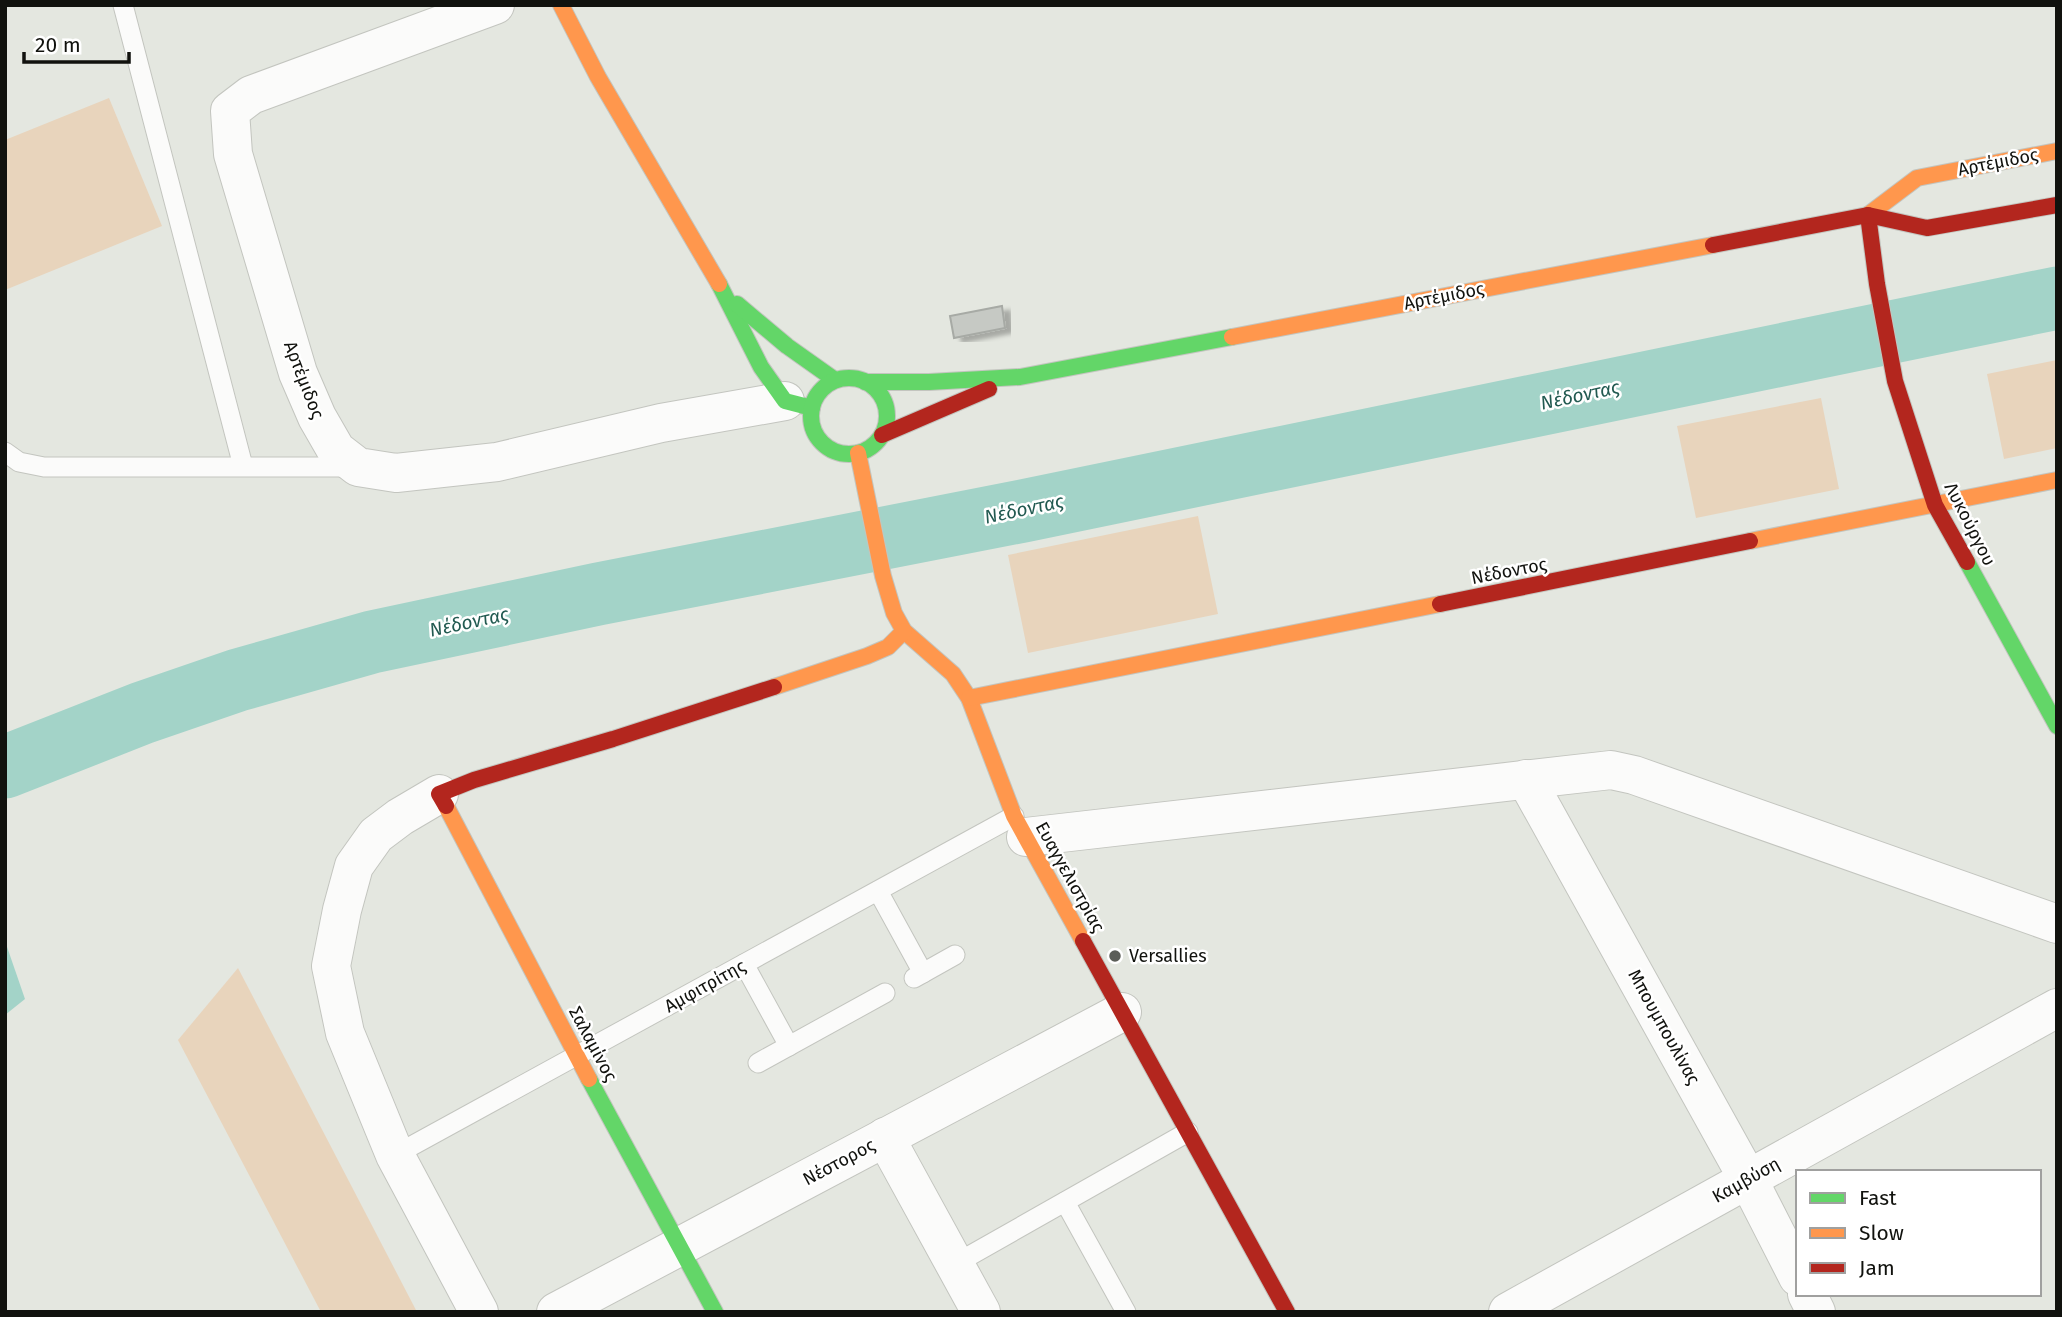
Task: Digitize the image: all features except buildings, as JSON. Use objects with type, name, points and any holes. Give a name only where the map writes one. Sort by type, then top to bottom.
[{"type":"street","name":"Αρτέμιδος","points":[[358,467],[336,450],[317,417],[298,373],[233,154],[230,111],[251,95],[495,5]]},
{"type":"street","points":[[561,5],[604,89],[727,296],[761,367],[798,404],[811,421],[822,443],[833,451],[858,453]]},
{"type":"street","name":"Αρτέμιδος","points":[[1868,215],[1917,178],[2057,151]]},
{"type":"street","name":"Αρτέμιδος","points":[[835,380],[850,378],[865,382],[929,382],[1020,377],[1868,215],[1927,228],[2057,205]]},
{"type":"street","name":"Λυκούργου","points":[[1868,215],[1877,284],[1895,381],[1935,505],[2057,726]]},
{"type":"street","points":[[358,467],[396,473],[497,462],[661,424],[798,404],[816,396],[824,386],[835,380],[787,346],[727,296]]},
{"type":"street","name":"Αρτέμιδος","points":[[858,453],[872,447],[882,435],[936,410],[1020,377]]},
{"type":"street","points":[[865,382],[878,391],[886,405],[887,420],[882,435]]},
{"type":"street","name":"Ευαγγελιστρίας","points":[[858,453],[883,576],[894,612],[905,631],[953,674],[969,698],[1020,826],[1287,1312]]},
{"type":"street","name":"Νέδοντος","points":[[969,698],[2057,480]]},
{"type":"street","points":[[479,1312],[395,1155],[345,1033],[331,966],[354,866],[376,835],[439,794],[474,780],[614,739],[867,656],[888,647],[905,631]]},
{"type":"street","points":[[1020,826],[1611,771],[1634,775],[2057,924]]},
{"type":"street","name":"Μπουμπουλίνας","points":[[1526,779],[1748,1179],[1796,1273]]},
{"type":"street","name":"Σαλαμίνος","points":[[439,794],[715,1312]]},
{"type":"street","name":"Καμβύση","points":[[1508,1312],[2057,1009]]},
{"type":"street","name":"Νέστορος","points":[[556,1312],[1122,1012]]},
{"type":"street","points":[[885,1137],[981,1312]]},
{"type":"street","points":[[1808,1296],[1816,1312]]},
{"type":"lane","points":[[123,5],[243,466]]},
{"type":"lane","points":[[5,452],[19,462],[44,467],[358,467]]},
{"type":"lane","name":"Αμφιτρίτης","points":[[395,1155],[878,891],[1020,826]]},
{"type":"lane","points":[[878,891],[919,975],[955,955]]},
{"type":"lane","points":[[744,964],[789,1046]]},
{"type":"lane","points":[[758,1063],[885,993]]},
{"type":"lane","points":[[955,1264],[1188,1132]]},
{"type":"lane","points":[[1065,1202],[1126,1312]]},
{"type":"shaded area","points":[[109,98],[162,226],[5,290],[5,140]]},
{"type":"shaded area","points":[[2057,360],[2057,448],[2004,459],[1987,374]]},
{"type":"shaded area","points":[[1821,398],[1839,489],[1696,518],[1677,426]]},
{"type":"shaded area","points":[[1198,516],[1218,614],[1028,653],[1008,555]]},
{"type":"shaded area","points":[[238,968],[417,1312],[321,1312],[178,1040]]},
{"type":"water","points":[[5,941],[25,999],[5,1015]]},
{"type":"waterway","name":"Νέδoντας","points":[[5,767],[142,713],[238,680],[372,642],[2057,298]]},
{"type":"traffic: fast","points":[[719,284],[761,367],[785,401],[812,408]]},
{"type":"traffic: fast","points":[[737,304],[787,346],[835,380]]},
{"type":"traffic: fast","points":[[865,382],[1020,377],[1232,337]]},
{"type":"traffic: fast","points":[[849,378],[863,381],[876,389],[884,402],[887,416],[884,430],[876,443],[863,451],[849,454],[835,451],[822,443],[814,430],[811,416],[814,402],[822,389],[835,381],[849,378]]},
{"type":"traffic: fast","points":[[1967,562],[2057,726]]},
{"type":"traffic: fast","points":[[589,1079],[715,1312]]},
{"type":"traffic: slow","points":[[561,5],[598,77],[719,284]]},
{"type":"traffic: slow","points":[[1868,215],[1917,178],[2057,151]]},
{"type":"traffic: slow","points":[[1232,337],[1713,245]]},
{"type":"traffic: slow","points":[[858,453],[883,576],[894,613],[904,631],[953,674],[969,698],[1014,816],[1083,941]]},
{"type":"traffic: slow","points":[[1750,541],[2057,480]]},
{"type":"traffic: slow","points":[[969,698],[1440,604]]},
{"type":"traffic: slow","points":[[774,687],[888,647],[904,631]]},
{"type":"traffic: slow","points":[[446,806],[589,1079]]},
{"type":"traffic: jam","points":[[1713,245],[1868,215],[1927,228],[2057,205]]},
{"type":"traffic: jam","points":[[1868,215],[1877,284],[1895,381],[1935,505],[1967,562]]},
{"type":"traffic: jam","points":[[882,435],[989,389]]},
{"type":"traffic: jam","points":[[1440,604],[1750,541]]},
{"type":"traffic: jam","points":[[446,806],[439,794],[474,780],[774,687]]},
{"type":"traffic: jam","points":[[1083,941],[1287,1312]]},
{"type":"place","name":"Versallies","points":[[1115,956]]}]
